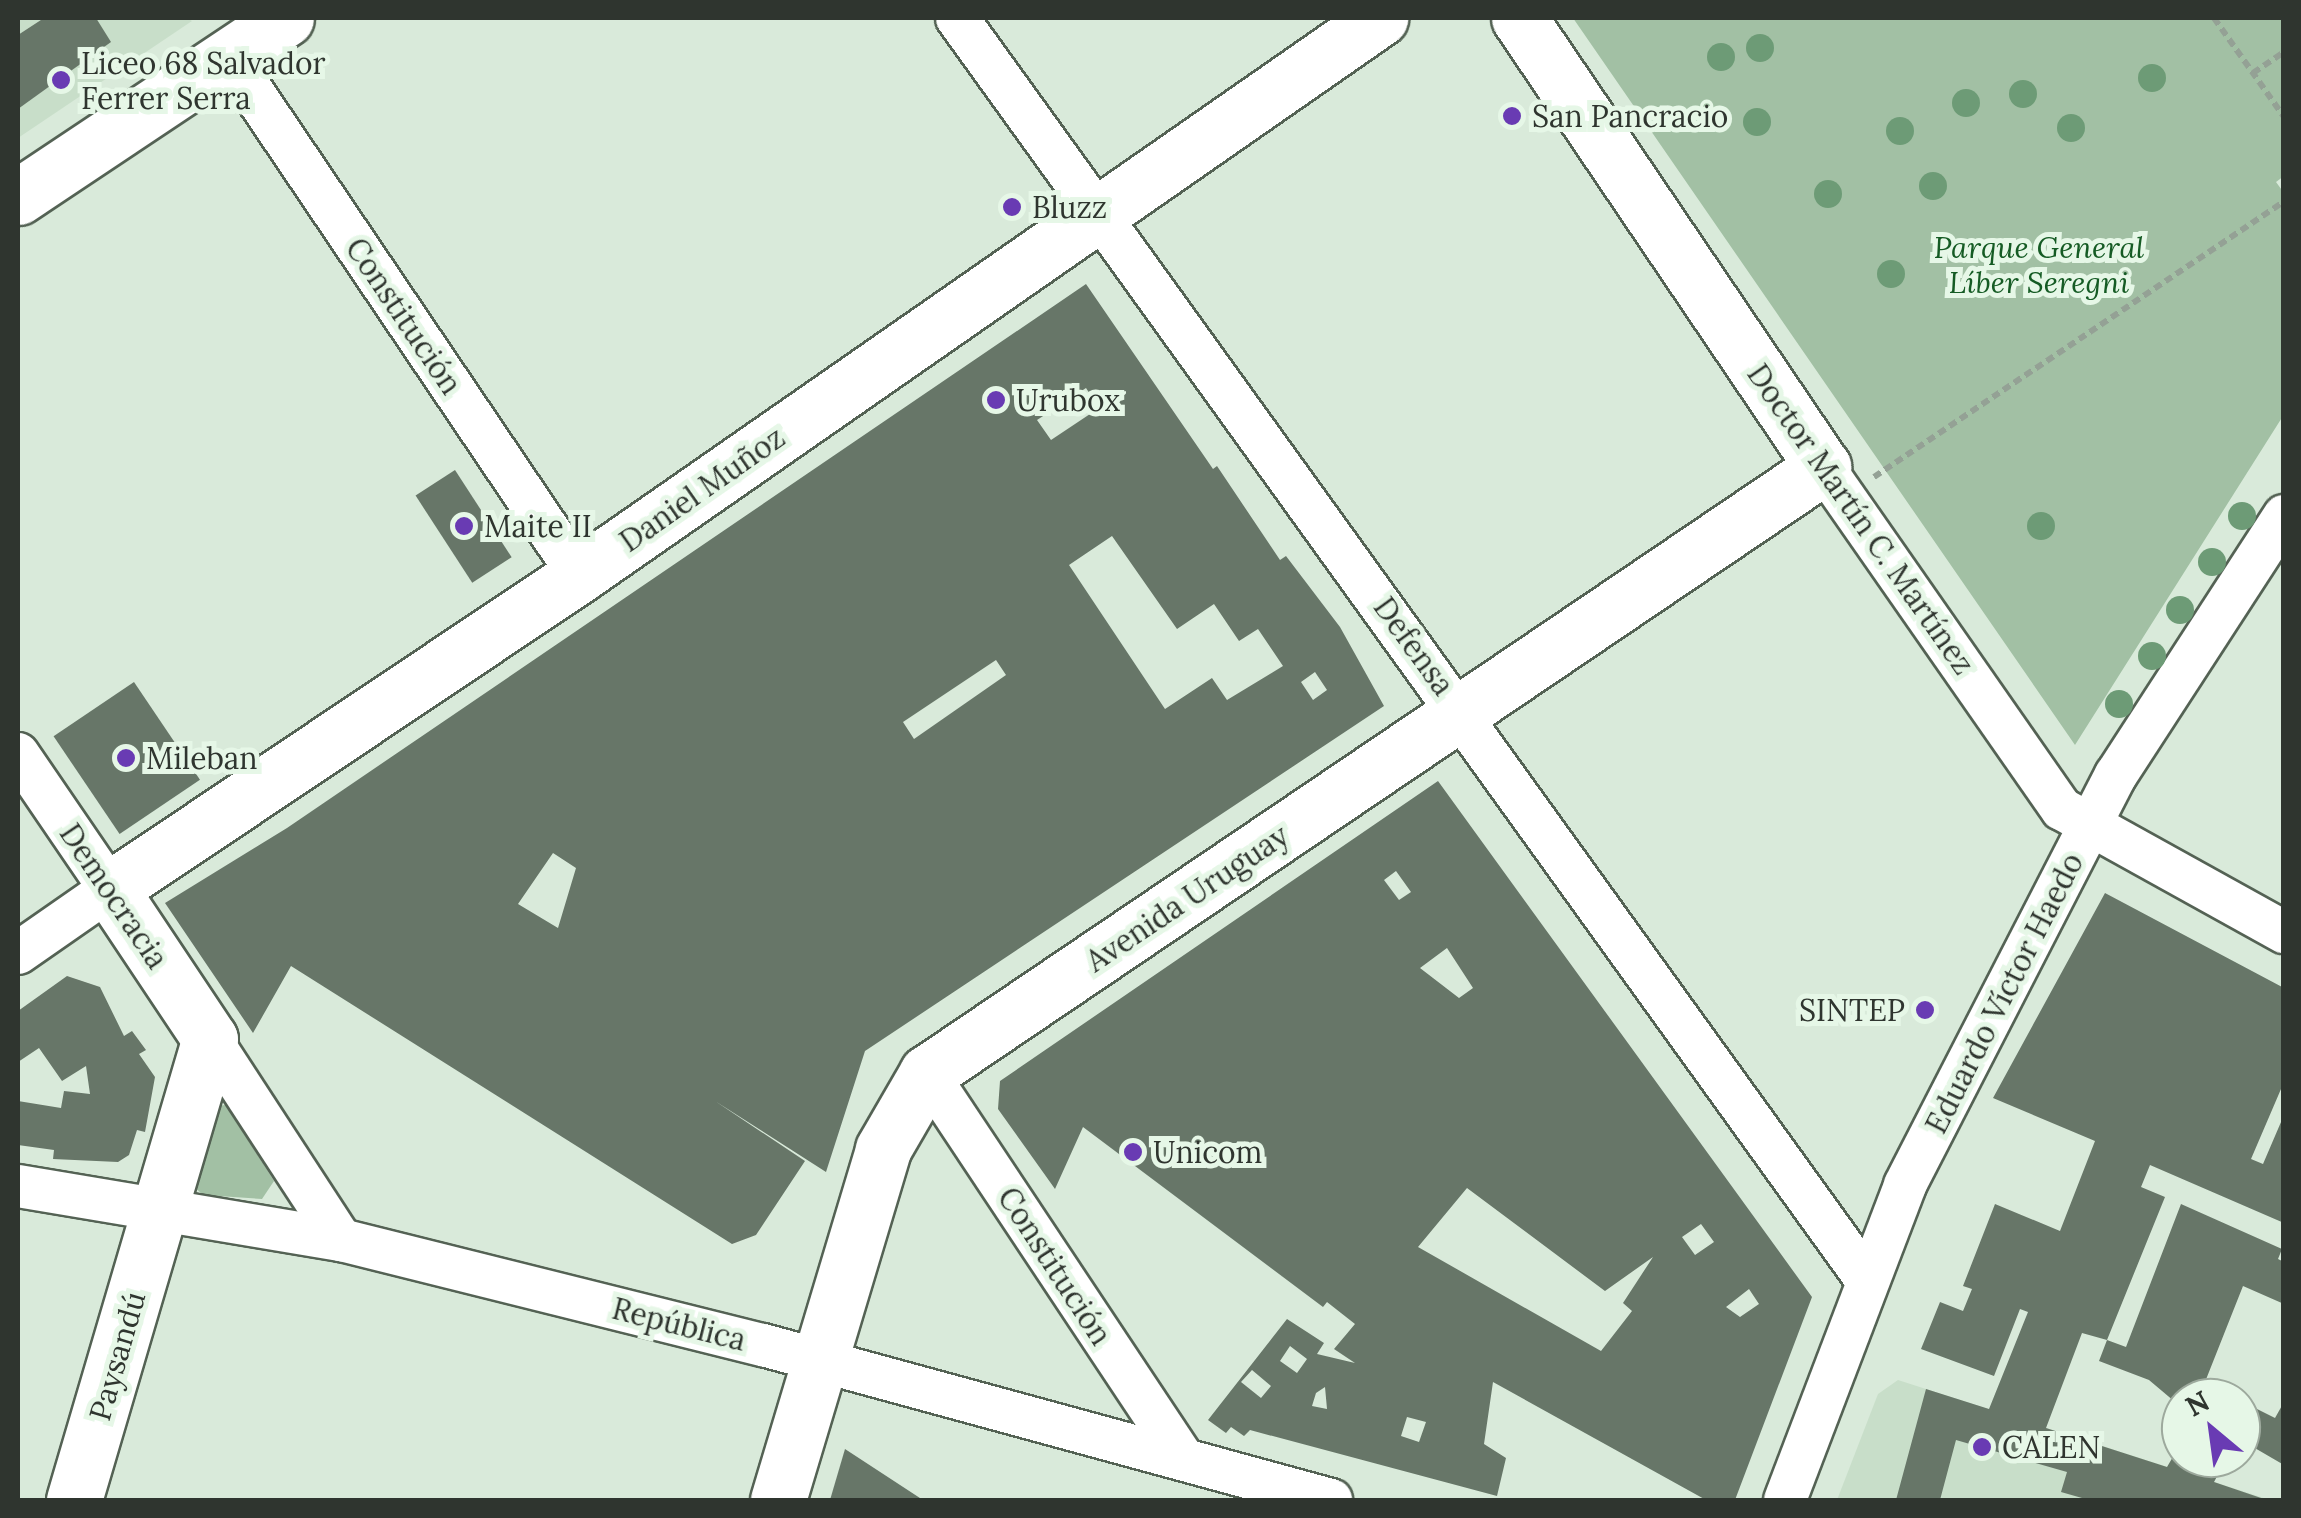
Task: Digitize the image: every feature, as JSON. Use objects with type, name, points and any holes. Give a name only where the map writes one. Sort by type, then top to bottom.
[{"type":"street","points":[[18,197],[286,18]]},
{"type":"street","name":"Defensa","points":[[957,18],[1462,712],[1866,1279]]},
{"type":"street","name":"Daniel Muñoz","points":[[18,953],[578,575],[1380,18]]},
{"type":"street","name":"Doctor Martín C. Martínez","points":[[1519,18],[2062,810],[2088,829],[2284,932]]},
{"type":"street","name":"Constitución","points":[[229,57],[578,575]]},
{"type":"street","name":"Avenida Uruguay","points":[[778,1500],[883,1149],[928,1073],[1462,712],[1834,482]]},
{"type":"street","name":"Eduardo Víctor Haedo","points":[[1785,1500],[1905,1185],[2088,829],[2284,516]]},
{"type":"street","name":"Democracia","points":[[18,754],[341,1240]]},
{"type":"street","points":[[158,1211],[210,1039]]},
{"type":"street","name":"Constitución","points":[[928,1073],[1182,1459]]},
{"type":"street","name":"República","points":[[18,1186],[341,1240],[818,1361],[1332,1500]]},
{"type":"street","name":"Paysandú","points":[[74,1500],[158,1211]]},
{"type":"path","points":[[2214,18],[2284,117]]},
{"type":"path","points":[[2253,73],[2284,52]]},
{"type":"path","points":[[1834,482],[2284,201]]},
{"type":"shaded area","name":"Liceo 68 Salvador Ferrer Serra","points":[[18,18],[186,18],[192,21],[18,138]]},
{"type":"shaded area","name":"CALEN","points":[[1898,1380],[2161,1465],[2161,1478],[2202,1478],[2270,1500],[1837,1500],[1878,1394]]},
{"type":"green space","name":"Parque General Líber Seregni","points":[[1573,18],[2283,18],[2284,176],[2276,182],[2284,193],[2283,416],[2075,745]]},
{"type":"green space","points":[[226,1105],[274,1181],[262,1199],[203,1195],[190,1183],[214,1106]]},
{"type":"building","points":[[44,18],[96,18],[111,42],[18,109],[18,35]]},
{"type":"building","points":[[1086,284],[1280,560],[1286,556],[1340,627],[1384,706],[865,1051],[826,1172],[715,1101],[805,1161],[756,1235],[732,1244],[291,966],[253,1033],[165,903],[287,828]],"holes":[[[1086,388],[1099,408],[1051,440],[1037,420]],[[1112,536],[1177,629],[1214,604],[1239,641],[1258,629],[1283,666],[1227,700],[1212,678],[1165,709],[1069,565]],[[996,660],[1006,675],[914,739],[903,722]],[[1315,672],[1327,690],[1313,700],[1301,682]],[[553,853],[576,868],[558,928],[518,904]]]},
{"type":"building","name":"Maite II","points":[[455,470],[512,557],[472,583],[416,496]]},
{"type":"building","name":"Mileban","points":[[134,682],[200,780],[120,834],[54,736]]},
{"type":"building","points":[[1438,781],[1812,1297],[1735,1500],[1706,1500],[1493,1382],[1484,1444],[1506,1458],[1497,1496],[1250,1430],[1244,1436],[1231,1427],[1226,1433],[1208,1420],[1287,1319],[1324,1343],[1317,1354],[1355,1363],[1334,1349],[1355,1324],[1327,1302],[1323,1307],[1083,1127],[1055,1189],[998,1109],[1000,1081]],"holes":[[[1396,871],[1411,892],[1399,900],[1384,880]],[[1447,948],[1473,988],[1459,998],[1420,968]],[[1467,1188],[1605,1291],[1653,1257],[1623,1303],[1632,1311],[1601,1351],[1418,1247]],[[1701,1224],[1714,1242],[1695,1255],[1682,1237]],[[1749,1289],[1759,1304],[1740,1317],[1726,1307]],[[1290,1346],[1307,1359],[1297,1373],[1280,1361]],[[1252,1370],[1271,1386],[1261,1398],[1241,1382]],[[1325,1387],[1327,1409],[1312,1406],[1316,1393]],[[1407,1417],[1426,1422],[1419,1442],[1401,1436]]]},
{"type":"building","points":[[2105,893],[2284,988],[2284,1082],[2251,1159],[2263,1164],[2284,1115],[2284,1223],[2150,1165],[2141,1187],[2165,1197],[2107,1340],[2082,1333],[2046,1428],[2161,1465],[2161,1478],[2216,1478],[2214,1482],[2267,1500],[2089,1500],[2061,1492],[2067,1472],[1956,1440],[1940,1500],[1896,1500],[1926,1389],[1989,1409],[2028,1312],[2020,1309],[1994,1376],[1921,1349],[1940,1302],[1963,1311],[1972,1289],[1963,1286],[1995,1204],[2060,1231],[2095,1141],[1993,1098]]},
{"type":"building","points":[[67,976],[100,987],[124,1036],[132,1031],[146,1050],[139,1054],[155,1077],[145,1132],[137,1130],[129,1155],[118,1162],[53,1159],[54,1150],[18,1145],[18,1101],[61,1108],[64,1091],[90,1094],[86,1066],[62,1081],[39,1048],[18,1062],[18,1011]]},
{"type":"building","points":[[2181,1204],[2282,1249],[2278,1259],[2284,1262],[2284,1304],[2243,1286],[2207,1378],[2161,1378],[2161,1390],[2149,1380],[2099,1361],[2107,1340],[2126,1347]]},
{"type":"building","points":[[2284,1402],[2284,1465],[2261,1452],[2261,1411],[2275,1418]]},
{"type":"building","points":[[845,1449],[923,1500],[830,1500]]},
{"type":"place","name":"Liceo 68 Salvador Ferrer Serra","points":[[61,80]]},
{"type":"place","name":"San Pancracio","points":[[1512,116]]},
{"type":"place","name":"Bluzz","points":[[1012,207]]},
{"type":"place","name":"Urubox","points":[[996,400]]},
{"type":"place","name":"Maite II","points":[[464,526]]},
{"type":"place","name":"Mileban","points":[[126,758]]},
{"type":"place","name":"SINTEP","points":[[1925,1010]]},
{"type":"place","name":"Unicom","points":[[1133,1152]]},
{"type":"place","name":"CALEN","points":[[1982,1447]]}]
